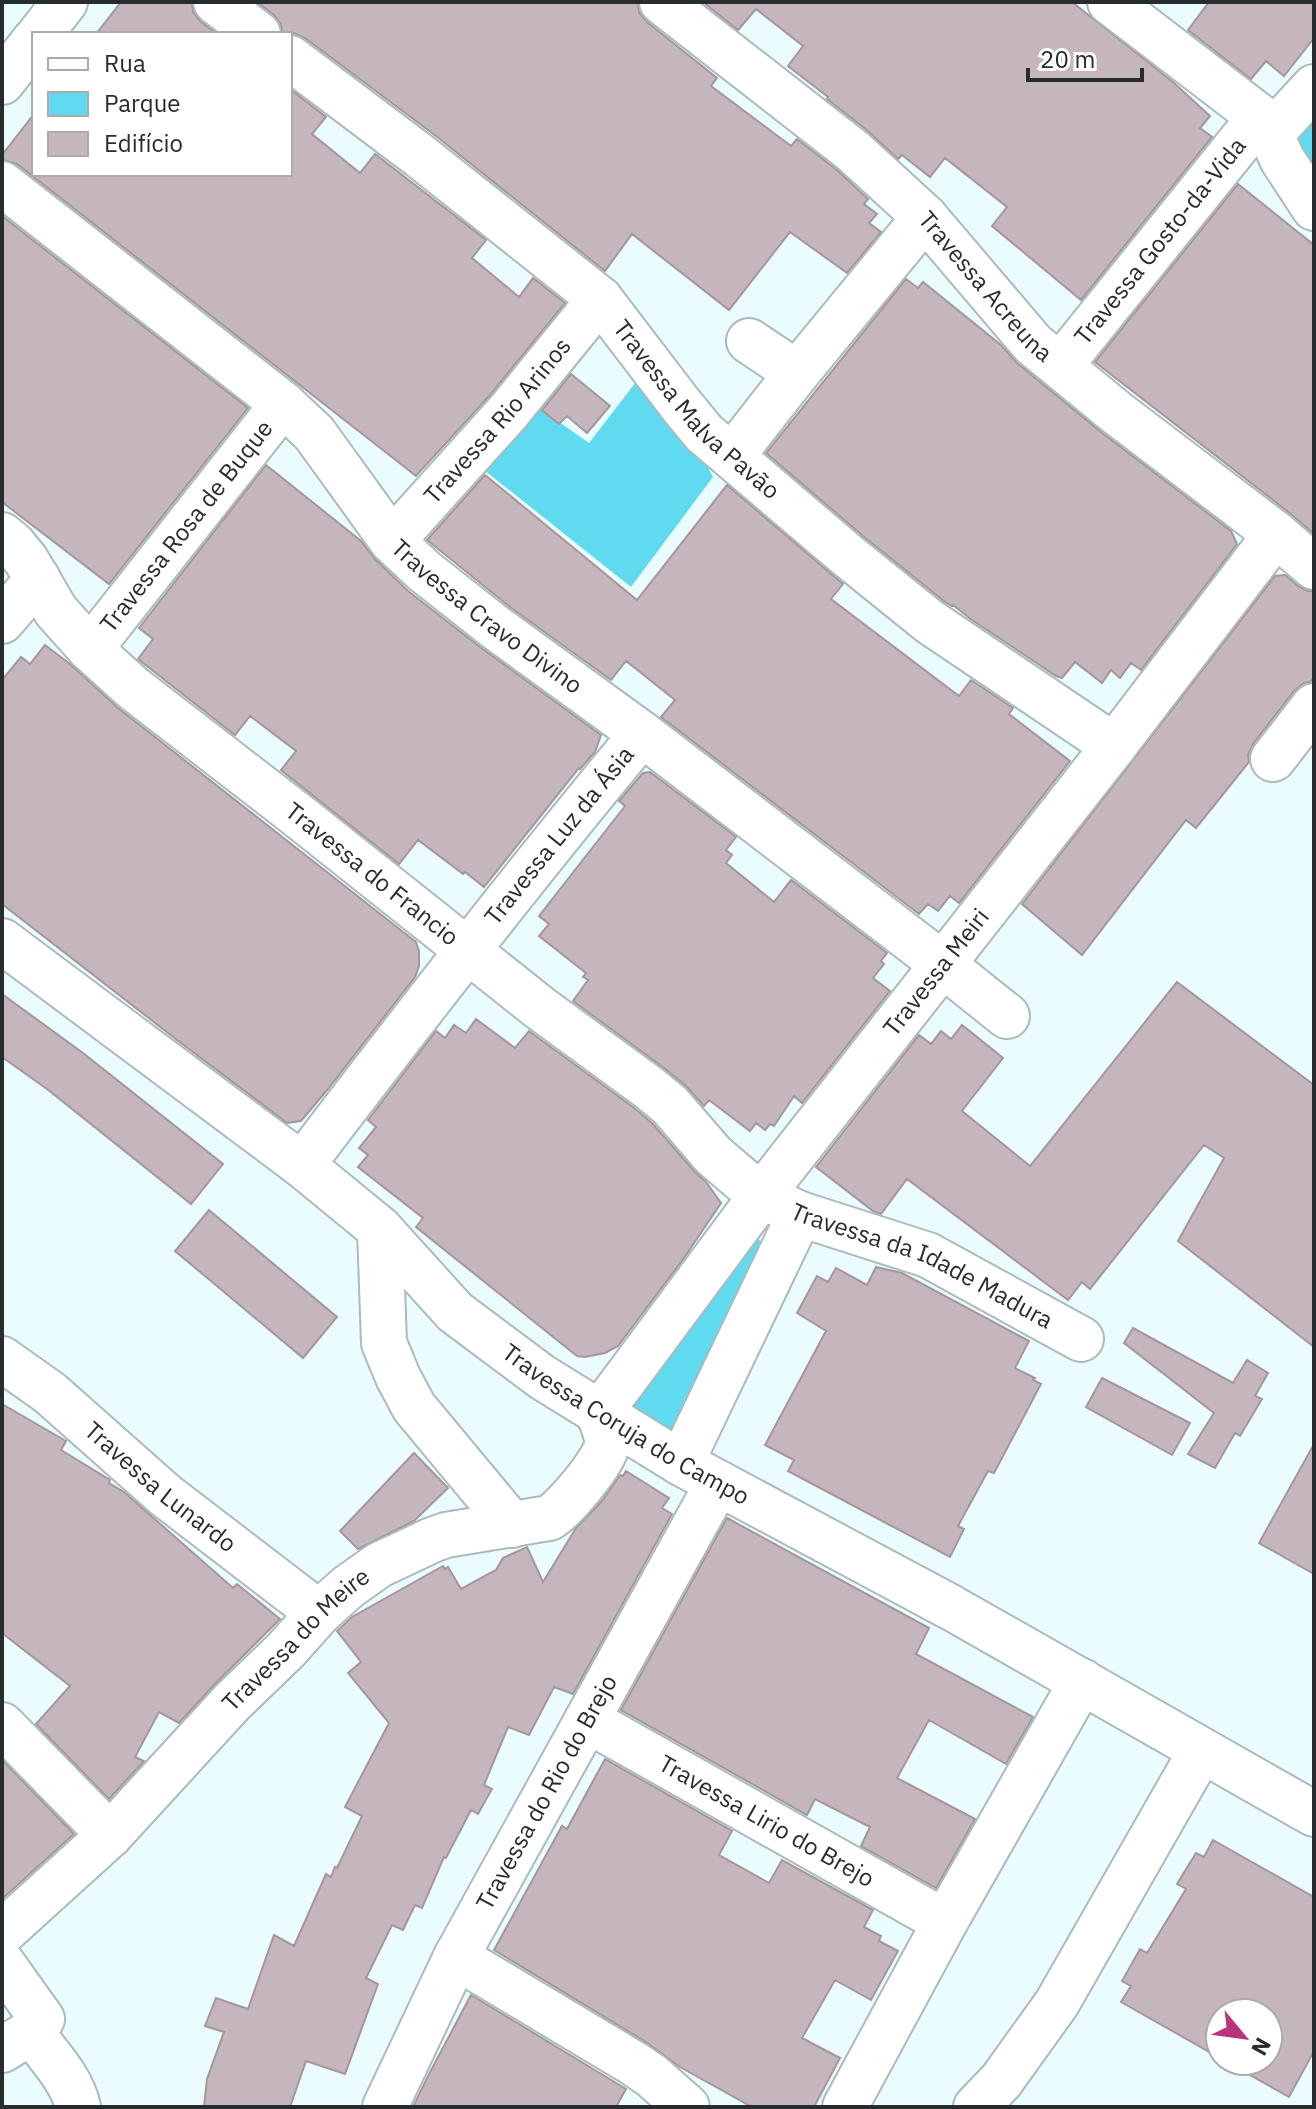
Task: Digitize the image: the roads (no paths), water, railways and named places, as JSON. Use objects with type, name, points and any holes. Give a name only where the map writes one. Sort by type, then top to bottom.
[{"type":"street","points":[[42,32],[65,2]]},
{"type":"street","points":[[216,2],[255,32]]},
{"type":"street","name":"Travessa Acreuna","points":[[662,2],[853,151],[925,217],[1033,344],[1314,567]]},
{"type":"street","points":[[1110,2],[1266,125],[1282,159],[1314,208]]},
{"type":"street","points":[[2,82],[32,44]]},
{"type":"street","name":"Travessa Malva Pavão","points":[[292,60],[600,299],[704,433],[847,555],[930,622],[1114,746]]},
{"type":"street","name":"Travessa Gosto-da-Vida","points":[[1060,366],[1266,125],[1314,87]]},
{"type":"street","name":"Travessa Cravo Divino","points":[[2,184],[283,404],[314,433],[392,541],[424,571],[642,734],[1007,1016]]},
{"type":"street","points":[[732,456],[925,217]]},
{"type":"street","name":"Travessa Rio Arinos","points":[[392,541],[500,422],[600,299]]},
{"type":"street","points":[[749,341],[797,373]]},
{"type":"street","name":"Travessa Rosa de Buque","points":[[90,649],[283,404]]},
{"type":"street","name":"Travessa Meiri","points":[[599,1414],[761,1196],[1276,534]]},
{"type":"street","name":"Travessa do Francio","points":[[2,535],[26,560],[56,611],[90,649],[133,688],[540,1008],[648,1087],[670,1105],[713,1155],[761,1196]]},
{"type":"street","points":[[2,621],[38,579]]},
{"type":"street","points":[[1273,759],[1314,706]]},
{"type":"street","name":"Travessa Luz da Ásia","points":[[302,1165],[440,984],[642,734]]},
{"type":"street","name":"Travessa Coruja do Campo","points":[[2,941],[302,1165],[380,1229],[455,1312],[542,1377],[700,1473],[952,1608],[1314,1814]]},
{"type":"street","name":"Travessa da Idade Madura","points":[[761,1196],[800,1214],[928,1255],[1081,1339]]},
{"type":"street","name":"Travessa do Rio do Brejo","points":[[385,2107],[456,1957],[587,1720],[700,1473],[800,1214]]},
{"type":"street","points":[[380,1229],[384,1343],[398,1377],[414,1407],[512,1525]]},
{"type":"street","name":"Travessa Lunardo","points":[[2,1359],[50,1393],[165,1495],[319,1613]]},
{"type":"street","name":"Travessa do Meire","points":[[2,1933],[110,1835],[162,1776],[319,1613],[348,1587],[379,1565],[446,1535],[554,1515],[579,1489],[603,1455],[607,1437],[599,1414]]},
{"type":"street","points":[[845,2107],[945,1922],[1082,1681]]},
{"type":"street","name":"Travessa Lirio do Brejo","points":[[587,1720],[945,1922]]},
{"type":"street","points":[[2,1725],[110,1835]]},
{"type":"street","points":[[976,2107],[1001,2081],[1057,2003],[1201,1751]]},
{"type":"street","points":[[456,1957],[633,2063],[687,2107]]},
{"type":"street","points":[[2,1963],[42,2016],[41,2021],[16,2041],[67,2081],[78,2107]]}]
